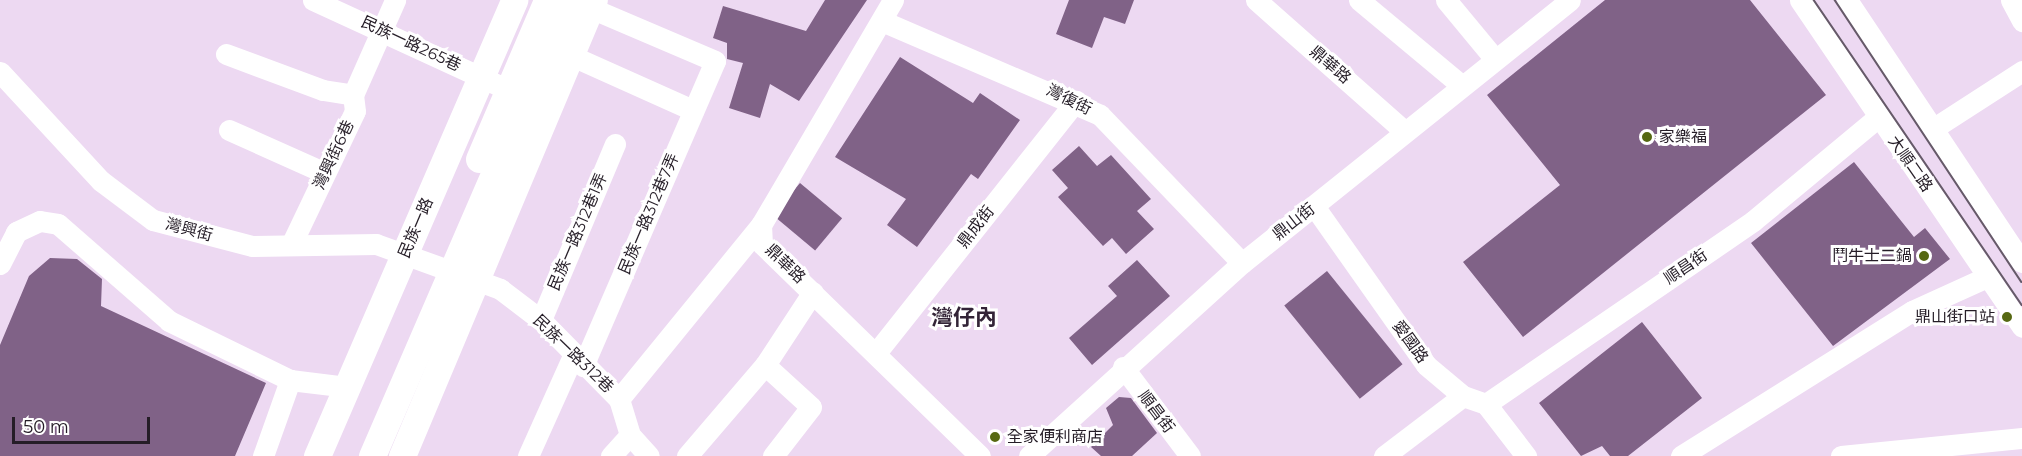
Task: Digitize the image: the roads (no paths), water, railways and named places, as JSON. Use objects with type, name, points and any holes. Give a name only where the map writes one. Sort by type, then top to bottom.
[{"type":"main road","name":"民族一路","points":[[317,456],[514,0]]},
{"type":"main road","name":"民族一路","points":[[402,456],[508,90],[547,0]]},
{"type":"main road","name":"民族一路","points":[[352,456],[572,56],[585,3]]},
{"type":"main road","name":"民族一路","points":[[372,456],[455,271],[585,3]]},
{"type":"street","name":"民族一路265巷","points":[[313,0],[508,90]]},
{"type":"street","name":"灣興街6巷","points":[[291,245],[355,111],[354,95],[396,0]]},
{"type":"street","name":"鼎華路","points":[[893,0],[761,225],[762,244],[980,456]]},
{"type":"street","name":"鼎華路","points":[[1256,0],[1404,131]]},
{"type":"street","points":[[1359,0],[1461,85]]},
{"type":"street","points":[[1446,0],[1494,58]]},
{"type":"street","name":"大順二路","points":[[1800,0],[1877,118],[1989,276],[2022,327]]},
{"type":"street","points":[[1847,0],[2022,262]]},
{"type":"street","points":[[2011,0],[2022,21]]},
{"type":"street","name":"民族一路312巷7弄","points":[[528,456],[578,361],[715,61],[585,3]]},
{"type":"street","name":"鼎山街","points":[[1029,456],[1124,367],[1242,263],[1314,207],[1558,4]]},
{"type":"street","name":"灣復街","points":[[882,21],[1076,100],[1100,115],[1242,263]]},
{"type":"street","points":[[226,54],[323,90],[354,95]]},
{"type":"street","points":[[572,56],[693,110]]},
{"type":"street","points":[[1934,128],[2022,71]]},
{"type":"street","name":"灣興街","points":[[0,72],[129,206],[188,232],[252,246],[376,244],[455,271]]},
{"type":"street","name":"鼎成街","points":[[876,353],[1076,100]]},
{"type":"street","name":"順昌街","points":[[1486,404],[1753,220],[1877,118]]},
{"type":"street","points":[[229,130],[325,173]]},
{"type":"street","name":"民族一路312巷1弄","points":[[541,320],[615,144]]},
{"type":"street","name":"愛國路","points":[[1314,207],[1426,365],[1463,396],[1486,404]]},
{"type":"street","points":[[0,264],[16,232],[40,221],[58,224],[169,321],[290,380],[347,387]]},
{"type":"street","points":[[619,399],[761,225]]},
{"type":"street","name":"民族一路312巷","points":[[455,271],[541,320],[578,361],[619,399],[630,435],[649,456]]},
{"type":"street","points":[[1681,456],[1912,311],[1989,276]]},
{"type":"street","points":[[687,456],[765,365],[813,292]]},
{"type":"street","points":[[765,365],[811,407],[772,456]]},
{"type":"street","name":"順昌街","points":[[1124,367],[1190,456]]},
{"type":"street","points":[[263,456],[290,380]]},
{"type":"street","points":[[1384,456],[1463,396]]},
{"type":"street","points":[[1486,404],[1526,456]]},
{"type":"street","points":[[611,456],[630,435]]},
{"type":"street","points":[[1845,455],[2022,438]]},
{"type":"tram line","points":[[1814,0],[2022,305]]},
{"type":"tram line","points":[[1835,0],[2022,282]]},
{"type":"place","name":"家樂福","points":[[1647,137]]},
{"type":"place","name":"鬥牛士二鍋","points":[[1924,256]]},
{"type":"place","name":"鼎山街口站","points":[[2007,317]]},
{"type":"place","name":"全家便利商店","points":[[995,437]]},
{"type":"district","name":"灣仔內","points":[[964,318]]}]
